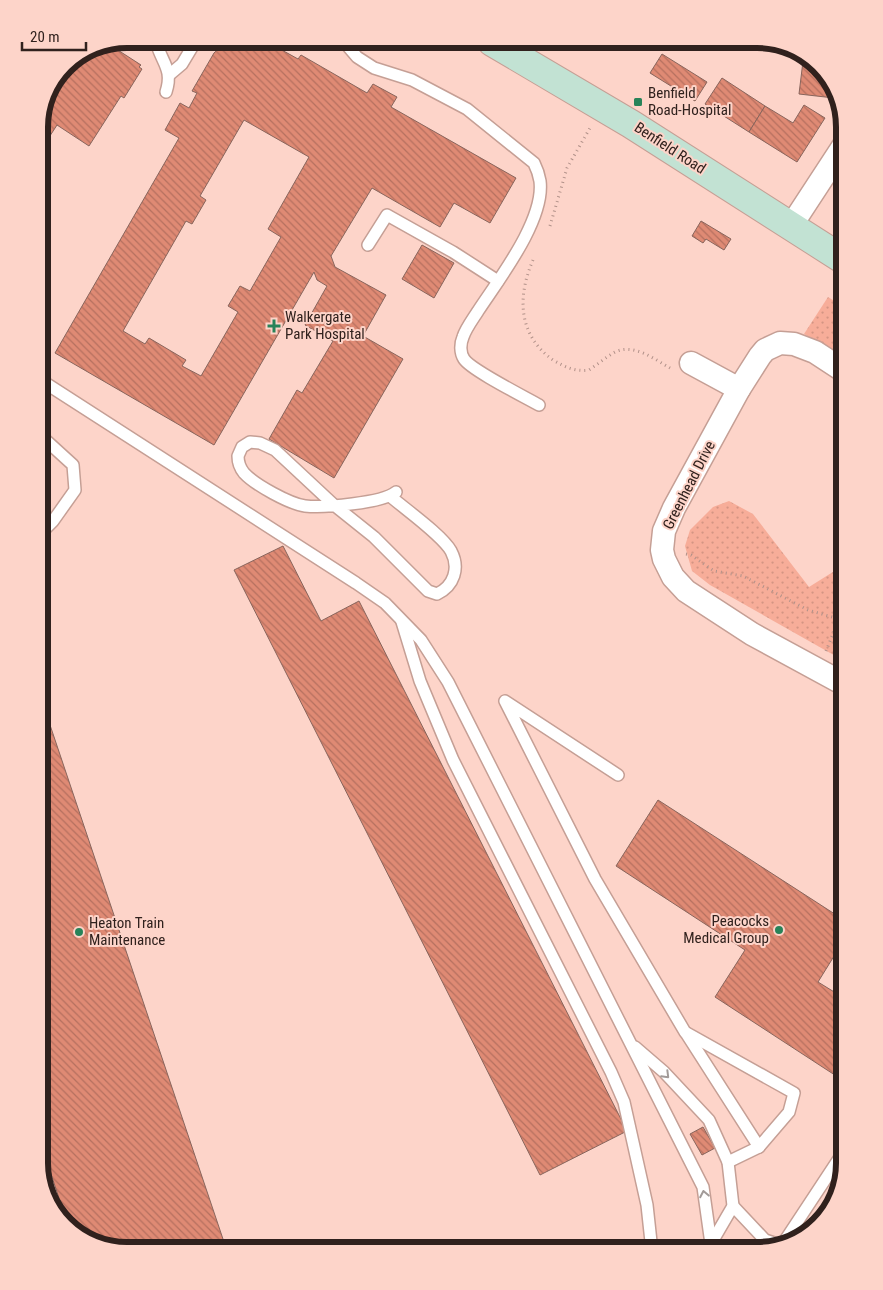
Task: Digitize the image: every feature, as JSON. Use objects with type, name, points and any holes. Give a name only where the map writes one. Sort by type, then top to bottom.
[{"type":"street","name":"Benfield Road","points":[[502,48],[603,107],[836,255]]},
{"type":"street","points":[[792,226],[836,157]]},
{"type":"street","name":"Greenhead Drive","points":[[836,365],[804,347],[788,343],[772,346],[760,356],[739,389],[674,508],[664,531],[662,550],[673,577],[686,591],[752,634],[836,679]]},
{"type":"street","points":[[691,364],[739,389]]},
{"type":"lane","points":[[158,47],[169,75],[166,92]]},
{"type":"lane","points":[[169,75],[182,64],[192,47]]},
{"type":"lane","points":[[349,47],[357,57],[369,66],[412,80],[467,110],[534,164],[540,183],[540,195],[536,212],[520,247],[462,337],[461,345],[462,353],[469,365],[539,405]]},
{"type":"lane","points":[[368,245],[387,215],[453,252],[498,281]]},
{"type":"lane","points":[[48,385],[356,583],[385,603],[421,640],[448,682],[703,1187],[711,1242]]},
{"type":"lane","points":[[48,442],[73,465],[75,490],[48,526]]},
{"type":"lane","points":[[334,505],[304,506],[273,492],[244,472],[238,460],[240,451],[250,442],[260,443],[283,457],[334,505],[374,537],[428,591],[437,594],[442,592],[451,583],[454,577],[455,563],[451,550],[393,494],[356,503],[334,505]]},
{"type":"lane","points":[[401,618],[420,681],[453,760],[612,1072],[624,1102],[647,1205],[651,1242]]},
{"type":"lane","points":[[618,775],[505,701],[595,879],[685,1032],[759,1147]]},
{"type":"lane","points":[[685,1032],[794,1093],[789,1112],[759,1147],[728,1162]]},
{"type":"lane","points":[[630,1043],[664,1072],[709,1120],[728,1162],[733,1206],[715,1242]]},
{"type":"lane","points":[[786,1237],[836,1163]]},
{"type":"lane","points":[[733,1206],[765,1240],[770,1241]]},
{"type":"path","points":[[549,229],[572,157],[603,107]]},
{"type":"path","points":[[536,253],[523,288],[524,316],[534,340],[547,355],[560,364],[577,371],[589,370],[610,355],[623,349],[636,350],[671,369],[678,370],[691,364]]},
{"type":"path","points":[[662,550],[691,555],[714,570],[743,576],[808,610],[836,618]]},
{"type":"path","points":[[818,669],[836,626]]},
{"type":"shaded area","points":[[828,297],[836,302],[836,354],[804,334]]},
{"type":"shaded area","points":[[729,501],[753,514],[809,587],[836,570],[836,656],[710,585],[692,571],[685,546],[690,530],[713,507]]},
{"type":"building","points":[[221,47],[277,47],[298,59],[301,55],[367,93],[373,84],[397,97],[391,107],[516,178],[490,223],[454,203],[440,227],[372,188],[331,256],[335,267],[386,295],[363,336],[403,359],[334,478],[269,439],[297,390],[302,393],[333,341],[305,325],[327,286],[317,280],[314,272],[214,445],[55,353],[179,138],[165,130],[180,103],[189,108],[197,93],[192,91],[214,53]],"holes":[[[244,120],[309,157],[268,229],[281,237],[250,291],[240,286],[228,306],[238,312],[201,376],[182,366],[186,360],[149,338],[145,344],[123,331],[186,221],[192,224],[206,200],[200,196]]]},
{"type":"building","points":[[115,48],[141,65],[139,67],[142,69],[124,98],[121,96],[89,146],[57,125],[48,139],[50,106],[64,78],[74,67],[96,53]]},
{"type":"building","points":[[662,54],[707,82],[695,101],[650,73]]},
{"type":"building","points":[[803,63],[816,74],[830,98],[799,94]]},
{"type":"building","points":[[722,78],[765,106],[749,132],[705,104]]},
{"type":"building","points":[[804,105],[825,118],[797,162],[749,132],[765,106],[793,123]]},
{"type":"building","points":[[701,221],[731,239],[724,250],[706,239],[703,243],[692,236]]},
{"type":"building","points":[[422,245],[454,263],[434,298],[402,279]]},
{"type":"building","points":[[283,546],[321,621],[359,601],[627,1131],[540,1175],[234,570]]},
{"type":"building","name":"Heaton Train Maintenance","points":[[47,722],[49,722],[224,1242],[111,1241],[87,1232],[63,1211],[47,1162]]},
{"type":"building","name":"Peacocks Medical Group","points":[[658,800],[836,915],[836,953],[818,982],[836,993],[836,1076],[715,997],[745,950],[616,866]]},
{"type":"building","points":[[703,1127],[715,1148],[702,1155],[690,1134]]},
{"type":"place","name":"Benfield Road-Hospital","points":[[638,102]]},
{"type":"place","name":"Walkergate Park Hospital","points":[[274,326]]},
{"type":"place","name":"Peacocks Medical Group","points":[[779,930]]},
{"type":"place","name":"Heaton Train Maintenance","points":[[79,932]]}]
